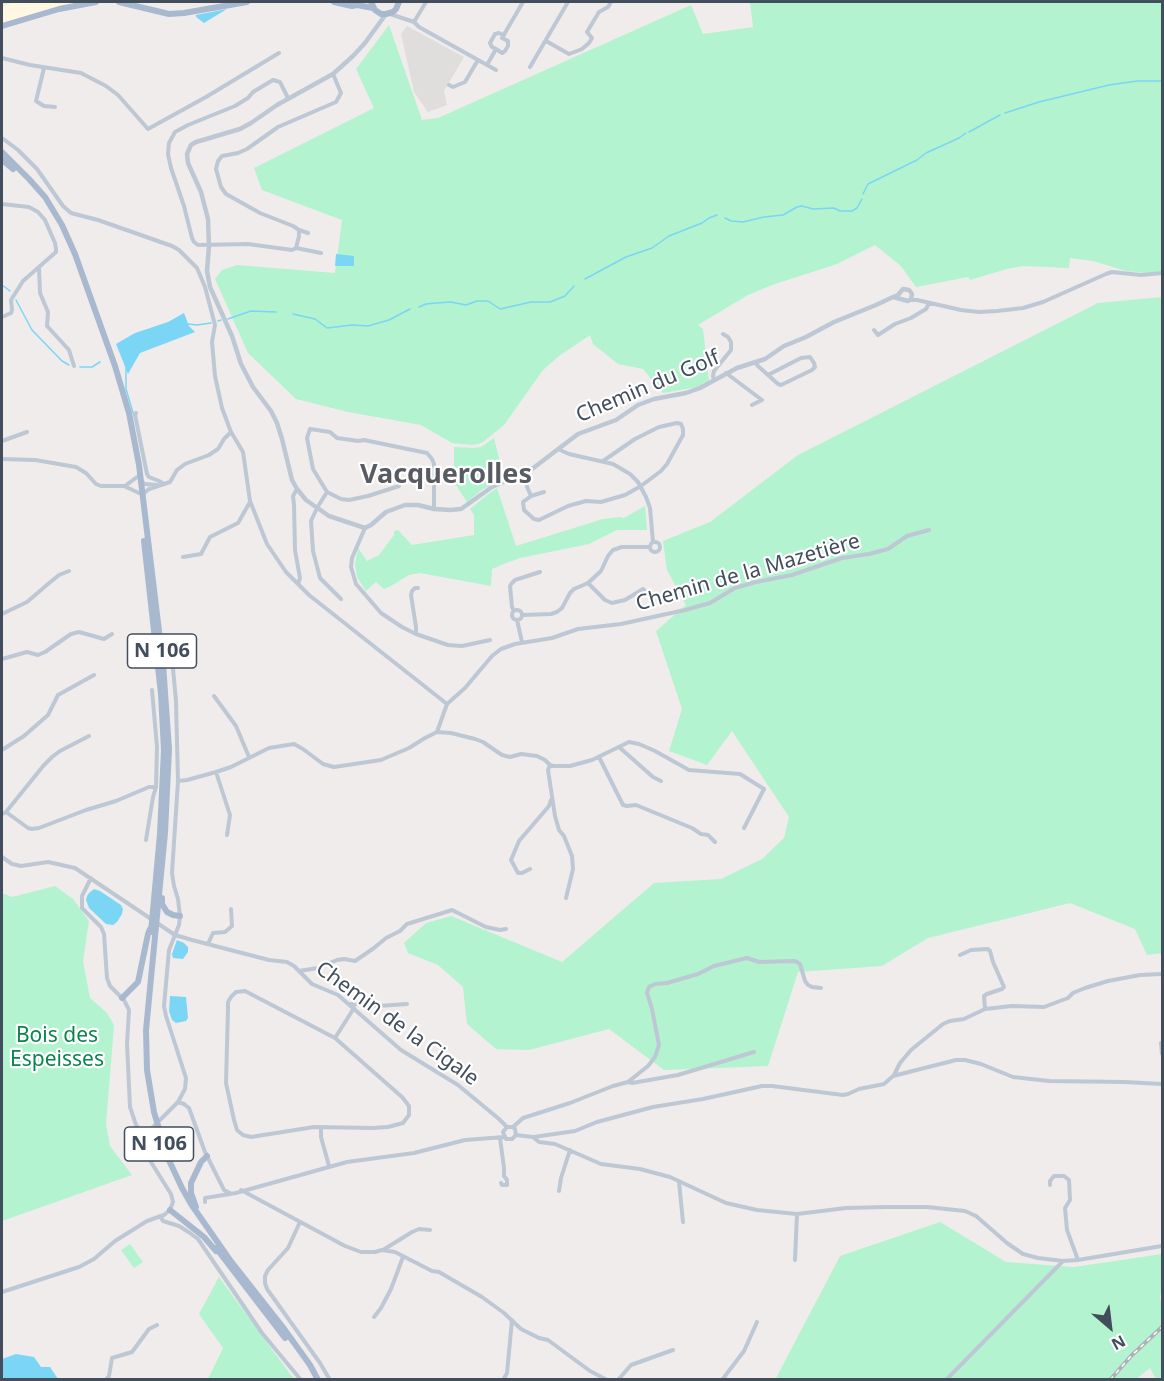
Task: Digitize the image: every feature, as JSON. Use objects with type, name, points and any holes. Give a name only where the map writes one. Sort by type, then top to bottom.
[{"type":"main road","points":[[2,26],[59,9],[96,2]]},
{"type":"main road","points":[[119,2],[169,14],[247,2]]},
{"type":"main road","points":[[334,2],[374,7],[388,14],[393,12],[399,3]]},
{"type":"main road","points":[[357,5],[364,2]]},
{"type":"main road","points":[[2,154],[5,160]]},
{"type":"main road","name":"N 106","points":[[5,160],[29,179],[45,197],[62,225],[106,339],[122,393],[139,479],[164,733],[164,791],[155,910]]},
{"type":"main road","name":"N 106","points":[[140,494],[159,623],[168,713],[169,771],[164,842],[143,1013],[142,1045],[150,1113],[164,1157],[180,1192],[194,1215],[227,1263],[316,1377]]},
{"type":"main road","points":[[164,842],[161,900],[167,912],[180,915]]},
{"type":"main road","points":[[122,998],[138,982],[148,934],[153,928]]},
{"type":"main road","name":"N 106","points":[[153,928],[146,1060],[151,1098],[162,1143],[186,1196],[209,1232],[282,1326],[316,1377]]},
{"type":"main road","points":[[207,1156],[191,1180],[190,1188],[209,1232]]},
{"type":"main road","points":[[170,1210],[204,1236],[227,1263]]},
{"type":"street","points":[[415,20],[426,2]]},
{"type":"street","points":[[504,35],[495,34],[490,43],[492,47],[502,52],[508,46],[508,41],[502,38],[504,35],[523,2]]},
{"type":"street","points":[[530,67],[568,2]]},
{"type":"street","points":[[546,42],[569,54],[582,48],[592,38],[587,32],[599,12],[608,7],[611,2]]},
{"type":"street","points":[[399,3],[403,19]]},
{"type":"street","points":[[374,7],[377,25]]},
{"type":"street","points":[[415,20],[388,14],[365,43],[333,74],[288,98],[240,129],[196,142],[187,154],[188,163],[206,207],[209,246],[207,272],[210,287],[232,336],[241,364],[277,423],[292,480],[302,496],[329,516],[365,528],[351,562],[352,576],[356,584],[386,618],[416,634],[448,645],[469,645],[490,640]]},
{"type":"street","points":[[415,20],[419,27],[496,70]]},
{"type":"street","points":[[487,65],[496,49]]},
{"type":"street","points":[[2,58],[81,74],[106,86],[118,95],[148,129],[279,53]]},
{"type":"street","points":[[449,85],[453,87],[465,82],[478,60]]},
{"type":"street","points":[[44,68],[36,101],[44,106],[55,107]]},
{"type":"street","points":[[308,233],[260,213],[226,194],[221,187],[216,169],[222,156],[248,149],[278,128],[336,102],[341,93],[333,74]]},
{"type":"street","points":[[288,98],[280,82],[273,80],[235,106],[176,132],[169,143],[168,154],[192,238],[198,245],[248,244],[292,250],[296,248],[321,253]]},
{"type":"street","points":[[2,138],[37,169],[63,206],[71,213],[172,246],[197,268],[205,287],[215,325],[212,342],[215,376],[222,408],[231,432],[243,452],[250,501],[267,544],[286,572],[309,595],[447,704],[437,732]]},
{"type":"street","points":[[2,204],[29,207],[38,212],[45,220],[56,249],[56,252],[23,281],[10,300],[11,312],[2,316]]},
{"type":"street","points":[[296,248],[299,230]]},
{"type":"street","points":[[39,267],[40,293],[48,312],[47,326],[69,350],[74,366]]},
{"type":"street","points":[[911,298],[911,291],[902,290],[901,297],[906,301],[911,298],[947,308],[973,311],[1011,310],[1043,302],[1114,272],[1141,275],[1162,273]]},
{"type":"street","name":"Chemin du Golf","points":[[365,528],[386,512],[402,506],[418,505],[434,509],[461,509],[492,487],[522,475],[540,464],[566,442],[584,431],[616,420],[644,402],[697,390],[726,373],[765,359],[784,346],[834,322],[893,297],[901,297]]},
{"type":"street","points":[[874,330],[878,335],[926,309],[929,303]]},
{"type":"street","points":[[714,380],[714,371],[731,350],[731,342],[723,334]]},
{"type":"street","points":[[755,362],[768,375],[778,384],[781,385],[815,367],[810,357],[801,358],[768,375]]},
{"type":"street","points":[[726,373],[762,400],[752,405]]},
{"type":"street","points":[[136,412],[147,474],[162,485]]},
{"type":"street","points":[[544,492],[531,496],[523,502],[524,510],[534,519],[538,520],[568,506],[586,501],[601,502],[625,495],[662,471],[682,435],[681,424],[659,427],[634,439],[603,461]]},
{"type":"street","points":[[399,486],[349,500],[327,492],[313,469],[307,438],[309,431],[313,428],[330,432],[337,438],[364,440],[427,453],[434,464],[434,509]]},
{"type":"street","points":[[2,441],[27,432]]},
{"type":"street","points":[[124,486],[140,494],[170,482],[177,470],[184,464],[218,448],[231,432]]},
{"type":"street","points":[[566,442],[566,450]]},
{"type":"street","points":[[558,449],[566,450],[576,456],[613,464],[630,474],[641,486],[650,508],[653,542],[650,547]]},
{"type":"street","points":[[2,459],[35,460],[76,467],[101,486],[124,486],[139,479],[145,484],[162,485]]},
{"type":"street","points":[[522,475],[531,496]]},
{"type":"street","points":[[297,489],[292,496],[295,550],[300,578],[298,584]]},
{"type":"street","points":[[327,492],[311,521],[313,551],[321,578],[341,599]]},
{"type":"street","points":[[294,505],[295,501],[302,496]]},
{"type":"street","points":[[183,557],[201,554],[210,537],[238,523],[250,501]]},
{"type":"street","name":"Chemin de la Mazetière","points":[[447,704],[465,688],[492,656],[522,642],[552,638],[578,629],[621,624],[685,610],[710,603],[735,588],[792,575],[842,558],[888,549],[907,536],[930,530]]},
{"type":"street","points":[[650,547],[654,552],[659,549],[658,543],[653,542]]},
{"type":"street","points":[[517,620],[522,615],[558,612],[570,593],[588,583],[601,571],[613,550],[622,547],[650,547]]},
{"type":"street","points":[[2,614],[27,602],[53,580],[69,571]]},
{"type":"street","points":[[522,642],[517,620],[512,617],[514,611],[510,586],[515,580],[540,572]]},
{"type":"street","points":[[588,583],[605,600],[612,603],[626,600],[643,589],[646,592]]},
{"type":"street","points":[[416,634],[411,595],[412,591],[418,588]]},
{"type":"street","points":[[514,611],[518,610],[522,615]]},
{"type":"street","points":[[2,659],[27,652],[38,655],[71,634],[80,632],[104,639],[112,634]]},
{"type":"street","points":[[2,1292],[80,1267],[147,1221],[170,1210],[172,1197],[142,1145],[145,1134],[178,1102],[185,1089],[186,1078],[164,1006],[169,950],[176,935],[180,915],[172,873],[178,781],[176,701],[171,647]]},
{"type":"street","points":[[2,749],[24,736],[48,715],[58,695],[94,675]]},
{"type":"street","points":[[146,840],[156,786],[157,747],[152,690]]},
{"type":"street","points":[[214,696],[236,726],[249,758]]},
{"type":"street","points":[[178,781],[216,772],[269,748],[294,744],[323,764],[334,767],[367,764],[381,760],[437,732],[451,733],[483,742],[502,755],[537,756],[550,765],[570,766],[599,757],[629,742],[639,744],[674,760],[689,770],[728,774],[735,772],[760,786],[764,789],[763,792],[744,828]]},
{"type":"street","points":[[89,736],[52,757],[4,813],[28,828],[39,828],[156,786]]},
{"type":"street","points":[[619,747],[652,777],[661,781]]},
{"type":"street","points":[[599,757],[623,805],[636,805],[692,828],[700,836],[708,835],[715,842]]},
{"type":"street","points":[[550,765],[548,770],[559,830],[572,856],[573,868],[566,898]]},
{"type":"street","points":[[216,772],[230,815],[227,835]]},
{"type":"street","points":[[530,869],[518,873],[511,860],[519,841],[549,806],[552,797]]},
{"type":"street","name":"Chemin de la Cigale","points":[[2,857],[12,864],[21,866],[48,862],[75,868],[176,935],[269,960],[287,962],[312,984],[338,995],[393,1044],[458,1085],[507,1127]]},
{"type":"street","points":[[91,878],[82,896],[82,908],[101,927],[104,934],[107,978],[110,986],[122,998],[129,1010],[127,1044],[130,1107],[136,1125],[145,1134]]},
{"type":"street","points":[[208,944],[213,933],[225,932],[232,926],[231,909]]},
{"type":"street","points":[[299,971],[318,968],[338,960],[355,961],[407,924],[448,910],[486,927],[506,929]]},
{"type":"street","points":[[960,955],[971,950],[988,949],[990,951],[1004,987],[984,996],[985,1009]]},
{"type":"street","points":[[501,1183],[507,1185],[504,1176],[502,1137],[507,1127],[513,1127],[523,1118],[535,1113],[556,1108],[628,1082],[648,1066],[655,1057],[659,1044],[647,993],[649,987],[747,958],[759,962],[795,961],[800,964],[808,985],[821,988]]},
{"type":"street","points":[[516,1135],[533,1137],[575,1131],[597,1122],[653,1107],[704,1099],[751,1088],[772,1086],[848,1095],[859,1089],[884,1084],[893,1076],[911,1050],[950,1021],[964,1020],[985,1009],[1012,1006],[1044,1007],[1068,998],[1085,988],[1108,981],[1140,975],[1162,974]]},
{"type":"street","points":[[246,991],[335,1038],[402,1097],[409,1106],[409,1115],[403,1123],[373,1128],[314,1127],[251,1137],[237,1130],[226,1083],[228,1002],[236,992],[246,991]]},
{"type":"street","points":[[335,1038],[352,1006],[406,1004]]},
{"type":"street","points":[[1161,1043],[1162,1054]]},
{"type":"street","points":[[628,1082],[678,1075],[754,1052]]},
{"type":"street","points":[[893,1076],[956,1060],[965,1060],[1013,1077],[1049,1082],[1162,1084]]},
{"type":"street","points":[[178,1102],[187,1106],[192,1112],[207,1156],[224,1190],[230,1193]]},
{"type":"street","points":[[513,1127],[516,1135]]},
{"type":"street","points":[[321,1128],[321,1137],[329,1166]]},
{"type":"street","points":[[205,1202],[205,1198],[329,1166],[414,1153],[465,1140],[502,1137],[509,1140],[516,1135]]},
{"type":"street","points":[[533,1137],[539,1142],[555,1144],[601,1164],[640,1169],[670,1177],[726,1203],[744,1207],[797,1214],[846,1208],[886,1207],[927,1207],[965,1211],[976,1216],[1023,1254],[1038,1258],[1078,1260],[1162,1246]]},
{"type":"street","points":[[559,1191],[570,1150]]},
{"type":"street","points":[[1050,1185],[1054,1176],[1064,1176],[1069,1180],[1070,1200],[1065,1208],[1066,1224],[1078,1260]]},
{"type":"street","points":[[679,1181],[683,1222]]},
{"type":"street","points":[[242,1190],[335,1242],[361,1252],[382,1250],[419,1229],[430,1230]]},
{"type":"street","points":[[795,1260],[797,1214]]},
{"type":"street","points":[[160,1216],[163,1221],[179,1226],[198,1239],[262,1333],[301,1380]]},
{"type":"street","points":[[300,1222],[288,1248],[268,1270],[265,1283],[330,1380]]},
{"type":"street","points":[[382,1250],[394,1252],[439,1272],[482,1297],[521,1329],[548,1340],[590,1371],[607,1380]]},
{"type":"street","points":[[374,1317],[392,1289],[403,1257]]},
{"type":"street","points":[[946,1380],[1063,1261]]},
{"type":"street","points":[[503,1380],[507,1373],[512,1320]]},
{"type":"street","points":[[722,1380],[744,1351],[757,1322]]},
{"type":"street","points":[[106,1380],[109,1376],[112,1358],[132,1352],[149,1329],[157,1325]]},
{"type":"street","points":[[618,1380],[631,1365],[673,1350]]},
{"type":"shaded area","points":[[13,2],[79,2],[2,25],[2,7]]},
{"type":"shaded area","points":[[407,26],[464,57],[444,91],[447,105],[428,112],[414,92],[401,34]]},
{"type":"green space","points":[[750,2],[1162,2],[1162,271],[1148,273],[1126,271],[1093,261],[1070,258],[1069,268],[1023,266],[970,280],[968,277],[916,287],[901,266],[875,245],[837,264],[748,295],[698,325],[703,329],[709,381],[698,387],[663,393],[643,369],[618,364],[593,344],[590,335],[543,370],[504,425],[483,442],[471,445],[452,443],[421,425],[348,412],[296,399],[248,353],[215,279],[222,270],[237,265],[335,273],[342,220],[262,190],[254,168],[374,108],[356,69],[389,25],[422,120],[438,118],[691,5],[703,34],[753,27]]},
{"type":"green space","points":[[1162,297],[1162,953],[1147,955],[1135,929],[1070,903],[928,938],[882,966],[798,972],[768,1066],[664,1070],[609,1029],[529,1050],[496,1049],[467,1024],[463,987],[438,965],[408,953],[404,943],[426,923],[451,916],[562,962],[654,883],[721,879],[762,859],[784,838],[789,817],[732,731],[707,765],[669,751],[682,709],[656,631],[686,605],[667,570],[663,541],[710,522],[798,455],[1098,303]]},
{"type":"green space","points":[[494,438],[504,479],[483,489],[467,502],[454,482],[454,447],[481,447]]},
{"type":"green space","points":[[497,488],[516,546],[603,519],[624,518],[645,506],[647,530],[617,530],[589,544],[520,558],[492,569],[491,586],[420,573],[409,575],[384,589],[376,582],[366,591],[357,577],[355,564],[358,548],[367,561],[379,555],[394,535],[394,531],[398,530],[412,545],[474,535],[474,515],[470,509]]},
{"type":"green space","name":"Bois des Espeisses","points":[[55,886],[73,899],[89,921],[83,961],[90,998],[107,1013],[114,1025],[106,1124],[110,1146],[132,1175],[2,1221],[2,893],[12,897]]},
{"type":"green space","points":[[940,1222],[1006,1262],[1074,1267],[1162,1254],[1160,1297],[1162,1379],[1156,1379],[1150,1368],[1135,1380],[775,1380],[840,1256]]},
{"type":"green space","points":[[130,1244],[143,1262],[134,1268],[121,1250]]},
{"type":"green space","points":[[219,1277],[294,1379],[208,1379],[223,1348],[199,1314]]},
{"type":"water","points":[[227,9],[204,23],[196,17],[196,15]]},
{"type":"water","points":[[336,254],[354,256],[354,266],[335,266]]},
{"type":"water","points":[[184,313],[189,326],[195,332],[140,353],[128,374],[116,344],[135,333],[168,322]]},
{"type":"water","points":[[94,889],[121,905],[122,914],[113,925],[106,924],[89,908],[87,896]]},
{"type":"water","points":[[177,940],[188,947],[188,952],[183,959],[173,958],[172,954]]},
{"type":"water","points":[[170,996],[186,997],[188,1018],[186,1021],[176,1023],[172,1020],[169,1011]]},
{"type":"water","points":[[16,1354],[34,1357],[41,1367],[50,1367],[58,1379],[2,1379],[2,1359]]},
{"type":"waterway","points":[[1005,113],[1109,85],[1137,81],[1162,81]]},
{"type":"waterway","points":[[969,132],[1000,115]]},
{"type":"waterway","points":[[863,194],[868,184],[966,133]]},
{"type":"waterway","points":[[725,218],[743,222],[783,215],[802,206],[813,209],[834,208],[840,211],[852,211],[857,208],[862,199]]},
{"type":"waterway","points":[[585,279],[626,257],[652,248],[669,236],[717,215]]},
{"type":"waterway","points":[[2,285],[10,291]]},
{"type":"waterway","points":[[419,307],[436,303],[451,302],[466,305],[477,301],[488,301],[500,309],[531,302],[550,302],[565,296],[574,286]]},
{"type":"waterway","points":[[16,300],[32,330],[62,361],[69,365]]},
{"type":"waterway","points":[[293,314],[315,319],[327,328],[368,326],[389,320],[410,309]]},
{"type":"waterway","points":[[228,319],[251,311],[276,312]]},
{"type":"waterway","points":[[188,324],[211,323]]},
{"type":"waterway","points":[[80,367],[92,367],[100,362]]},
{"type":"waterway","points":[[126,368],[126,389],[134,416]]},
{"type":"railway","points":[[1110,1380],[1131,1356],[1162,1327]]},
{"type":"district","name":"Vacquerolles","points":[[446,475]]}]
